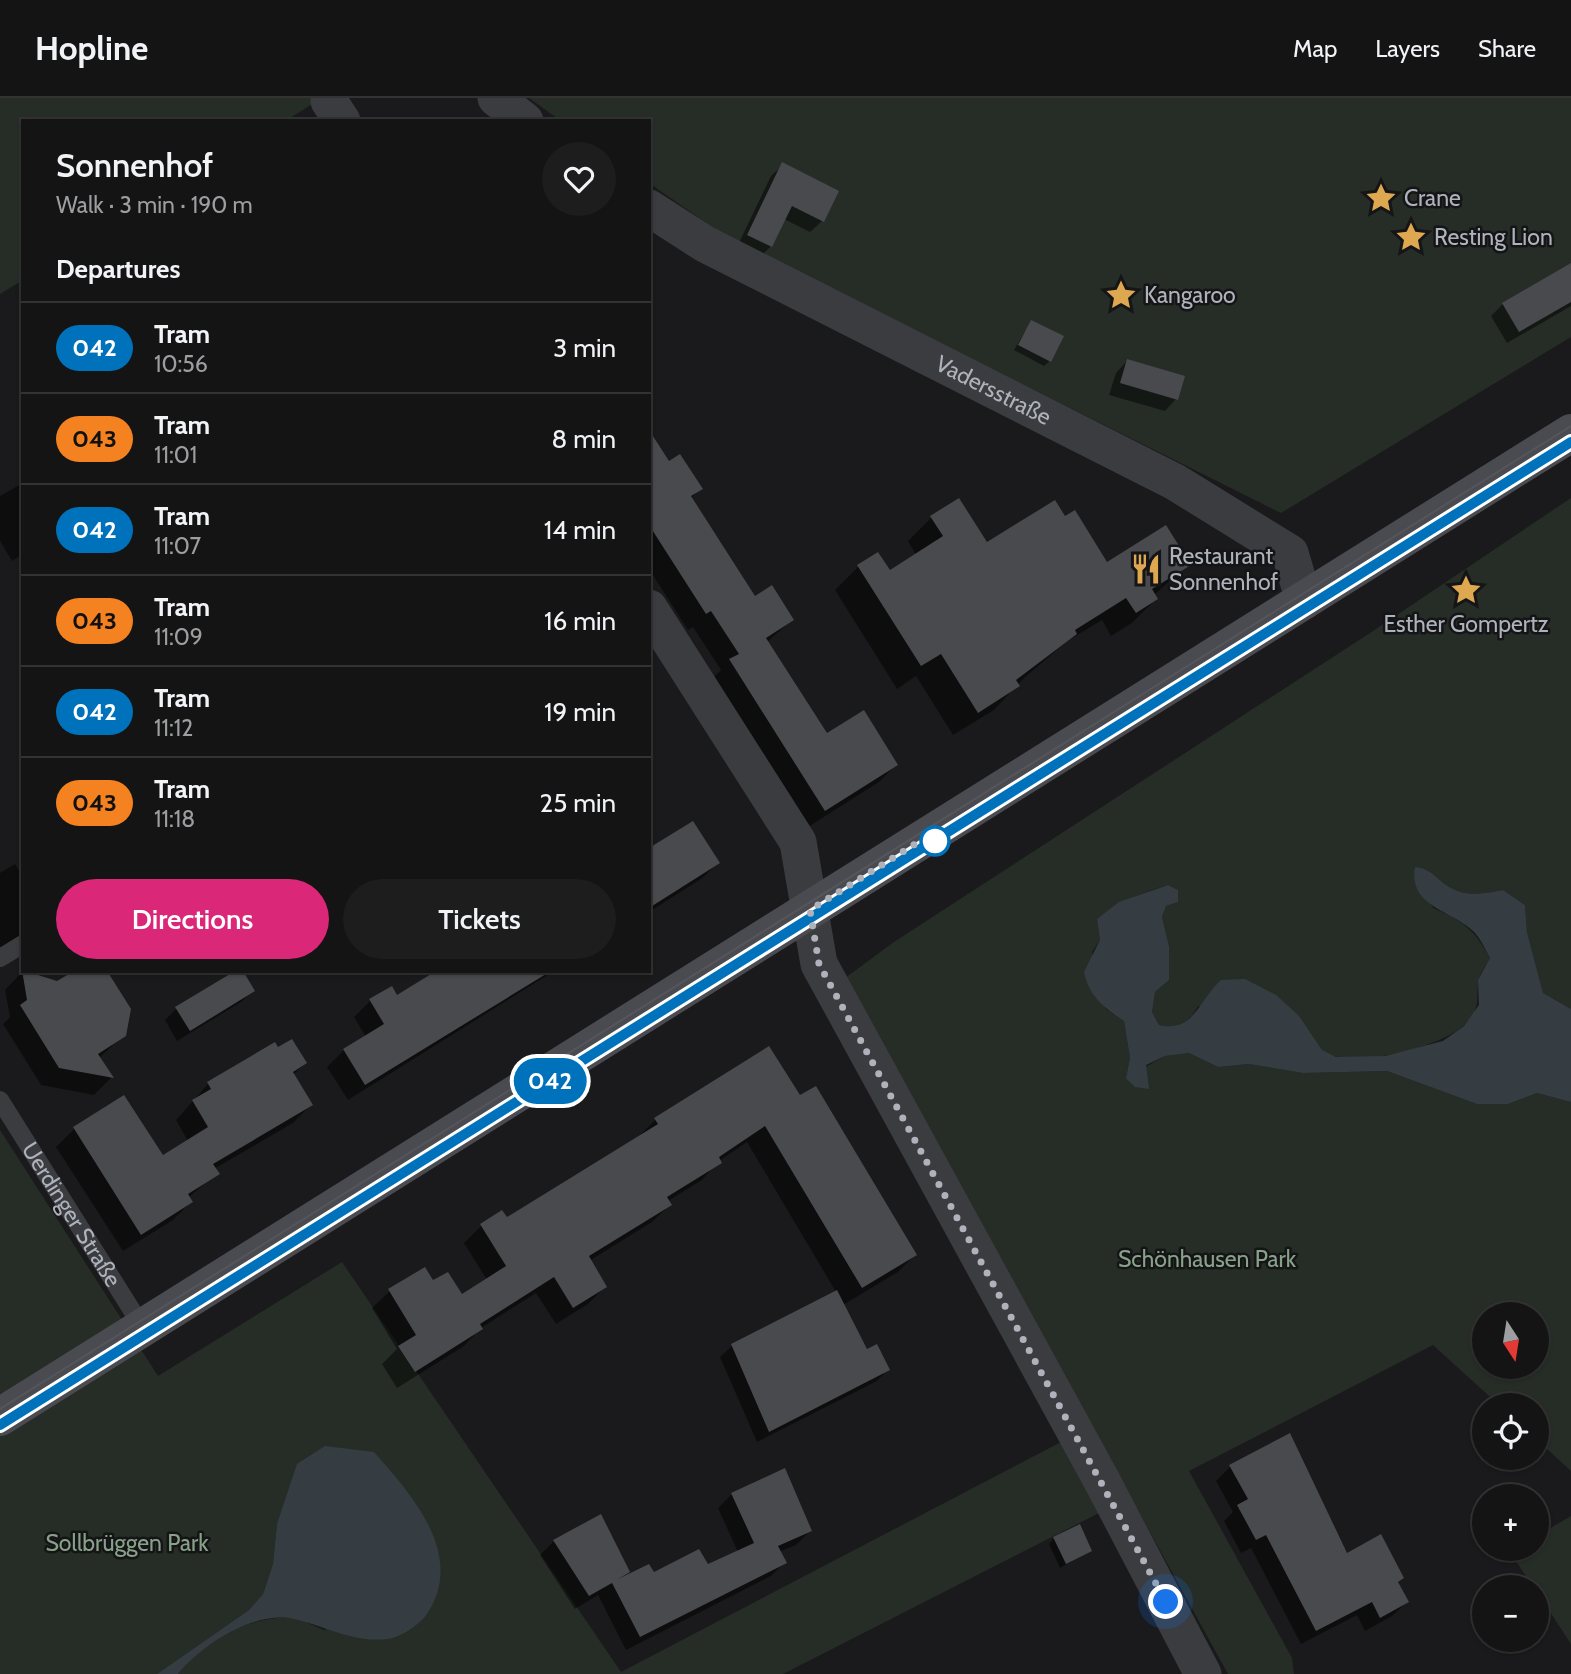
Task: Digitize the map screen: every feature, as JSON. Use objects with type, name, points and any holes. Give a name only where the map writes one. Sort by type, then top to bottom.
[{"type":"main road","points":[[0,1417],[1571,433]]},
{"type":"street","points":[[496,98],[522,119]]},
{"type":"street","name":"Vadersstraße","points":[[651,209],[705,244],[1175,482],[1290,553],[1304,601]]},
{"type":"street","points":[[651,611],[798,842],[819,964],[1102,1481],[1203,1674]]},
{"type":"lane","points":[[0,958],[21,945]]},
{"type":"lane","name":"Uerdinger Straße","points":[[0,1100],[143,1328]]},
{"type":"green space","points":[[0,98],[322,98],[288,119],[21,119],[21,281],[0,294]]},
{"type":"green space","points":[[529,98],[1571,98],[1571,337],[1281,513],[725,236],[651,184],[651,119],[558,119]]},
{"type":"green space","name":"Schönhausen Park","points":[[1571,498],[1571,1009],[1543,993],[1527,932],[1525,905],[1503,890],[1478,894],[1459,891],[1425,870],[1414,867],[1433,908],[1467,927],[1490,958],[1480,976],[1473,1015],[1463,1026],[1435,1042],[1394,1054],[1336,1057],[1323,1051],[1310,1033],[1198,1006],[1190,1017],[1178,1026],[1159,1025],[1152,1012],[1155,992],[1169,980],[1169,946],[1162,917],[1166,906],[1178,902],[1178,890],[1168,885],[1131,899],[1097,919],[1100,940],[1092,952],[1106,1009],[1124,1021],[1130,1058],[1126,1078],[1165,1056],[1189,1053],[1218,1067],[1249,1064],[1303,1073],[1387,1071],[1477,1104],[1508,1104],[1537,1093],[1571,1102],[1571,1471],[1549,1451],[1549,1393],[1486,1393],[1433,1345],[1189,1471],[1292,1658],[1294,1674],[1228,1674],[845,978],[894,942],[1370,633]]},
{"type":"green space","name":"Sollbrüggen Park","points":[[0,1130],[158,1376],[342,1262],[621,1672],[1063,1441],[1099,1513],[783,1674],[178,1674],[213,1642],[259,1621],[291,1618],[326,1631],[277,1524],[273,1564],[263,1594],[249,1610],[157,1674],[0,1674]]},
{"type":"green space","points":[[1571,1516],[1571,1644],[1549,1610],[1549,1575],[1525,1575],[1516,1561],[1549,1561],[1549,1529]]},
{"type":"shaded area","points":[[1415,867],[1426,870],[1459,891],[1478,894],[1503,890],[1525,905],[1527,932],[1543,993],[1571,1009],[1571,1102],[1537,1093],[1508,1104],[1477,1104],[1387,1071],[1303,1073],[1249,1064],[1218,1067],[1189,1053],[1165,1056],[1146,1065],[1149,1089],[1135,1087],[1126,1078],[1130,1058],[1124,1021],[1098,1000],[1089,988],[1084,972],[1100,940],[1097,919],[1119,902],[1168,885],[1178,890],[1178,902],[1166,906],[1162,917],[1169,946],[1169,980],[1155,992],[1152,1012],[1159,1025],[1171,1026],[1188,1020],[1221,980],[1245,979],[1276,995],[1299,1016],[1322,1050],[1336,1057],[1385,1056],[1443,1041],[1464,1026],[1479,1005],[1478,980],[1490,958],[1472,930],[1424,899],[1415,880]]},
{"type":"shaded area","points":[[325,1446],[374,1452],[418,1507],[437,1548],[441,1570],[437,1592],[427,1614],[404,1633],[375,1640],[351,1636],[294,1619],[263,1620],[230,1632],[215,1641],[178,1674],[157,1674],[249,1610],[263,1594],[273,1564],[277,1524],[297,1464]]},
{"type":"building","points":[[782,162],[839,191],[824,222],[792,206],[772,247],[747,235]]},
{"type":"building","points":[[1571,263],[1571,302],[1519,332],[1502,303]]},
{"type":"building","points":[[1031,320],[1064,336],[1051,362],[1018,345]]},
{"type":"building","points":[[1127,359],[1185,376],[1178,400],[1120,383]]},
{"type":"building","points":[[651,433],[669,461],[680,454],[703,489],[691,496],[755,596],[772,585],[794,620],[766,638],[827,733],[864,710],[898,765],[825,811],[729,659],[739,654],[711,611],[706,614],[651,528]]},
{"type":"building","points":[[959,498],[987,542],[1055,500],[1065,516],[1075,510],[1107,562],[1166,525],[1191,565],[1152,589],[1158,599],[1136,613],[1126,598],[1075,630],[1077,634],[1016,680],[1020,686],[978,713],[941,654],[921,666],[857,565],[878,552],[890,570],[943,536],[930,516]]},
{"type":"building","points":[[693,821],[720,863],[651,907],[651,847]]},
{"type":"building","points":[[22,973],[57,981],[71,973],[109,974],[131,1009],[126,1036],[98,1054],[114,1078],[59,1068],[20,1005],[27,1000]]},
{"type":"building","points":[[232,973],[244,973],[255,991],[190,1031],[175,1007]]},
{"type":"building","points":[[433,973],[548,973],[365,1085],[343,1049],[384,1024],[369,999],[392,986],[397,995]]},
{"type":"building","points":[[292,1039],[307,1063],[293,1072],[313,1105],[213,1164],[220,1174],[188,1194],[193,1202],[141,1235],[73,1127],[124,1095],[163,1155],[208,1127],[192,1100],[211,1089],[207,1082],[275,1042],[278,1047]]},
{"type":"building","points":[[769,1046],[800,1095],[816,1086],[917,1255],[862,1288],[765,1126],[719,1157],[722,1163],[667,1197],[672,1205],[589,1256],[607,1287],[573,1308],[554,1277],[480,1324],[483,1329],[415,1372],[398,1346],[416,1335],[388,1289],[425,1267],[433,1280],[448,1272],[462,1294],[506,1266],[480,1224],[502,1210],[507,1217],[658,1124],[654,1118]]},
{"type":"building","points":[[837,1290],[867,1349],[877,1344],[890,1370],[769,1432],[731,1344]]},
{"type":"building","points":[[1290,1433],[1347,1553],[1381,1534],[1404,1578],[1398,1582],[1409,1602],[1380,1618],[1372,1602],[1316,1631],[1266,1535],[1256,1540],[1237,1505],[1248,1499],[1229,1465]]},
{"type":"building","points":[[785,1468],[812,1531],[778,1546],[787,1563],[640,1637],[612,1583],[589,1596],[553,1540],[601,1514],[630,1572],[618,1579],[649,1564],[654,1572],[699,1549],[708,1564],[754,1543],[731,1493]]},
{"type":"building","points":[[1080,1524],[1092,1551],[1066,1564],[1053,1537]]},
{"type":"tram line","points":[[0,1409],[1571,426]]},
{"type":"tram line","points":[[0,1425],[1571,442]]},
{"type":"tram line","name":"042","points":[[0,1425],[1571,442]]},
{"type":"place","name":"Crane","points":[[1381,198]]},
{"type":"place","name":"Resting Lion","points":[[1411,237]]},
{"type":"place","name":"Kangaroo","points":[[1121,295]]},
{"type":"place","name":"Restaurant Sonnenhof","points":[[1146,569]]},
{"type":"place","name":"Esther Gompertz","points":[[1466,590]]},
{"type":"route","points":[[935,841],[928,836],[810,910],[819,964],[1166,1602]]}]
